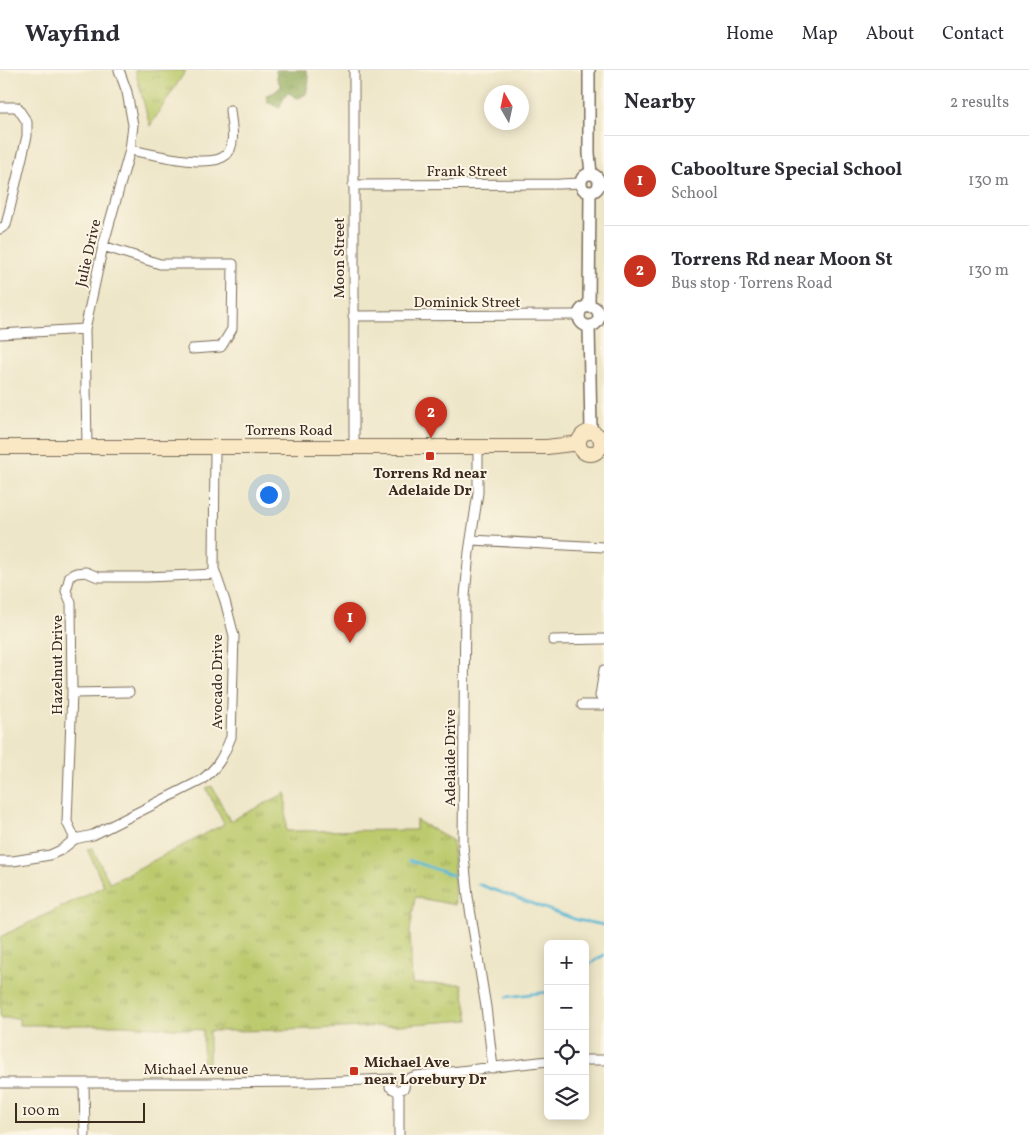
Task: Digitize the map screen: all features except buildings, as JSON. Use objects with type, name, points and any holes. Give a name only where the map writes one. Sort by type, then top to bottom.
[{"type":"main road","points":[[590,431],[598,434],[603,444],[598,451],[591,454],[582,450],[579,443],[581,436],[590,431]]},
{"type":"main road","name":"Torrens Road","points":[[0,447],[478,447],[547,446],[579,443]]},
{"type":"street","name":"Julie Drive","points":[[87,446],[85,329],[103,246],[130,150],[131,108],[118,70]]},
{"type":"street","name":"Moon Street","points":[[354,70],[354,446]]},
{"type":"street","points":[[589,70],[589,153],[591,174]]},
{"type":"street","points":[[0,107],[17,106],[27,122],[27,136],[6,225],[0,229]]},
{"type":"street","points":[[130,150],[182,160],[218,160],[226,155],[233,140],[230,110]]},
{"type":"street","points":[[591,174],[602,183],[598,188],[590,192],[584,190],[581,183],[584,176],[591,174]]},
{"type":"street","name":"Frank Street","points":[[353,185],[581,183]]},
{"type":"street","points":[[590,192],[590,306]]},
{"type":"street","points":[[103,246],[160,264],[233,264],[232,329],[221,347],[192,349]]},
{"type":"street","points":[[589,326],[582,322],[580,315],[584,308],[590,306]]},
{"type":"street","points":[[589,326],[602,315],[590,306]]},
{"type":"street","name":"Dominick Street","points":[[353,316],[580,315]]},
{"type":"street","points":[[589,326],[590,431]]},
{"type":"street","points":[[0,334],[85,329]]},
{"type":"street","name":"Avocado Drive","points":[[0,861],[13,861],[50,855],[61,850],[75,839],[93,835],[200,781],[212,771],[225,752],[231,737],[234,636],[225,601],[215,574],[215,447]]},
{"type":"street","name":"Adelaide Drive","points":[[478,447],[478,493],[465,596],[463,702],[464,859],[493,1068]]},
{"type":"street","points":[[471,540],[604,547]]},
{"type":"street","name":"Hazelnut Drive","points":[[75,839],[67,822],[72,693],[71,603],[66,591],[70,576],[86,572],[98,577],[215,574]]},
{"type":"street","points":[[553,640],[604,639]]},
{"type":"street","points":[[582,705],[604,703],[600,696],[604,670]]},
{"type":"street","points":[[72,693],[129,692]]},
{"type":"street","points":[[589,1060],[604,1060]]},
{"type":"street","points":[[405,1080],[416,1076],[544,1062]]},
{"type":"street","points":[[399,1091],[391,1088],[391,1079],[395,1076],[400,1076],[405,1080]]},
{"type":"street","name":"Michael Avenue","points":[[0,1083],[315,1082],[391,1079]]},
{"type":"street","points":[[399,1091],[404,1088],[405,1080]]},
{"type":"street","points":[[84,1083],[84,1135]]},
{"type":"street","points":[[399,1091],[399,1135]]},
{"type":"green space","points":[[135,70],[186,70],[150,126]]},
{"type":"green space","points":[[276,70],[306,70],[309,80],[306,94],[298,98],[287,92],[279,108],[268,102],[266,95],[273,93],[281,87]]},
{"type":"green space","points":[[212,786],[230,821],[286,793],[286,831],[416,830],[416,820],[453,841],[455,905],[415,897],[410,931],[412,984],[462,984],[469,1020],[339,1028],[209,1031],[209,1070],[203,1070],[203,1030],[124,1025],[19,1025],[19,1018],[0,1018],[0,937],[104,886],[87,849],[92,848],[110,883],[224,824],[206,788]]},
{"type":"waterway","points":[[409,860],[458,877]]},
{"type":"waterway","points":[[478,884],[577,920],[604,925]]},
{"type":"waterway","points":[[589,964],[604,955]]},
{"type":"waterway","points":[[507,997],[544,992]]},
{"type":"place","name":"Torrens Rd near Moon St","points":[[431,438]]},
{"type":"place","name":"Torrens Rd near Adelaide Dr","points":[[430,456]]},
{"type":"place","name":"Caboolture Special School","points":[[350,643]]},
{"type":"place","name":"Michael Ave near Lorebury Dr","points":[[354,1071]]}]
